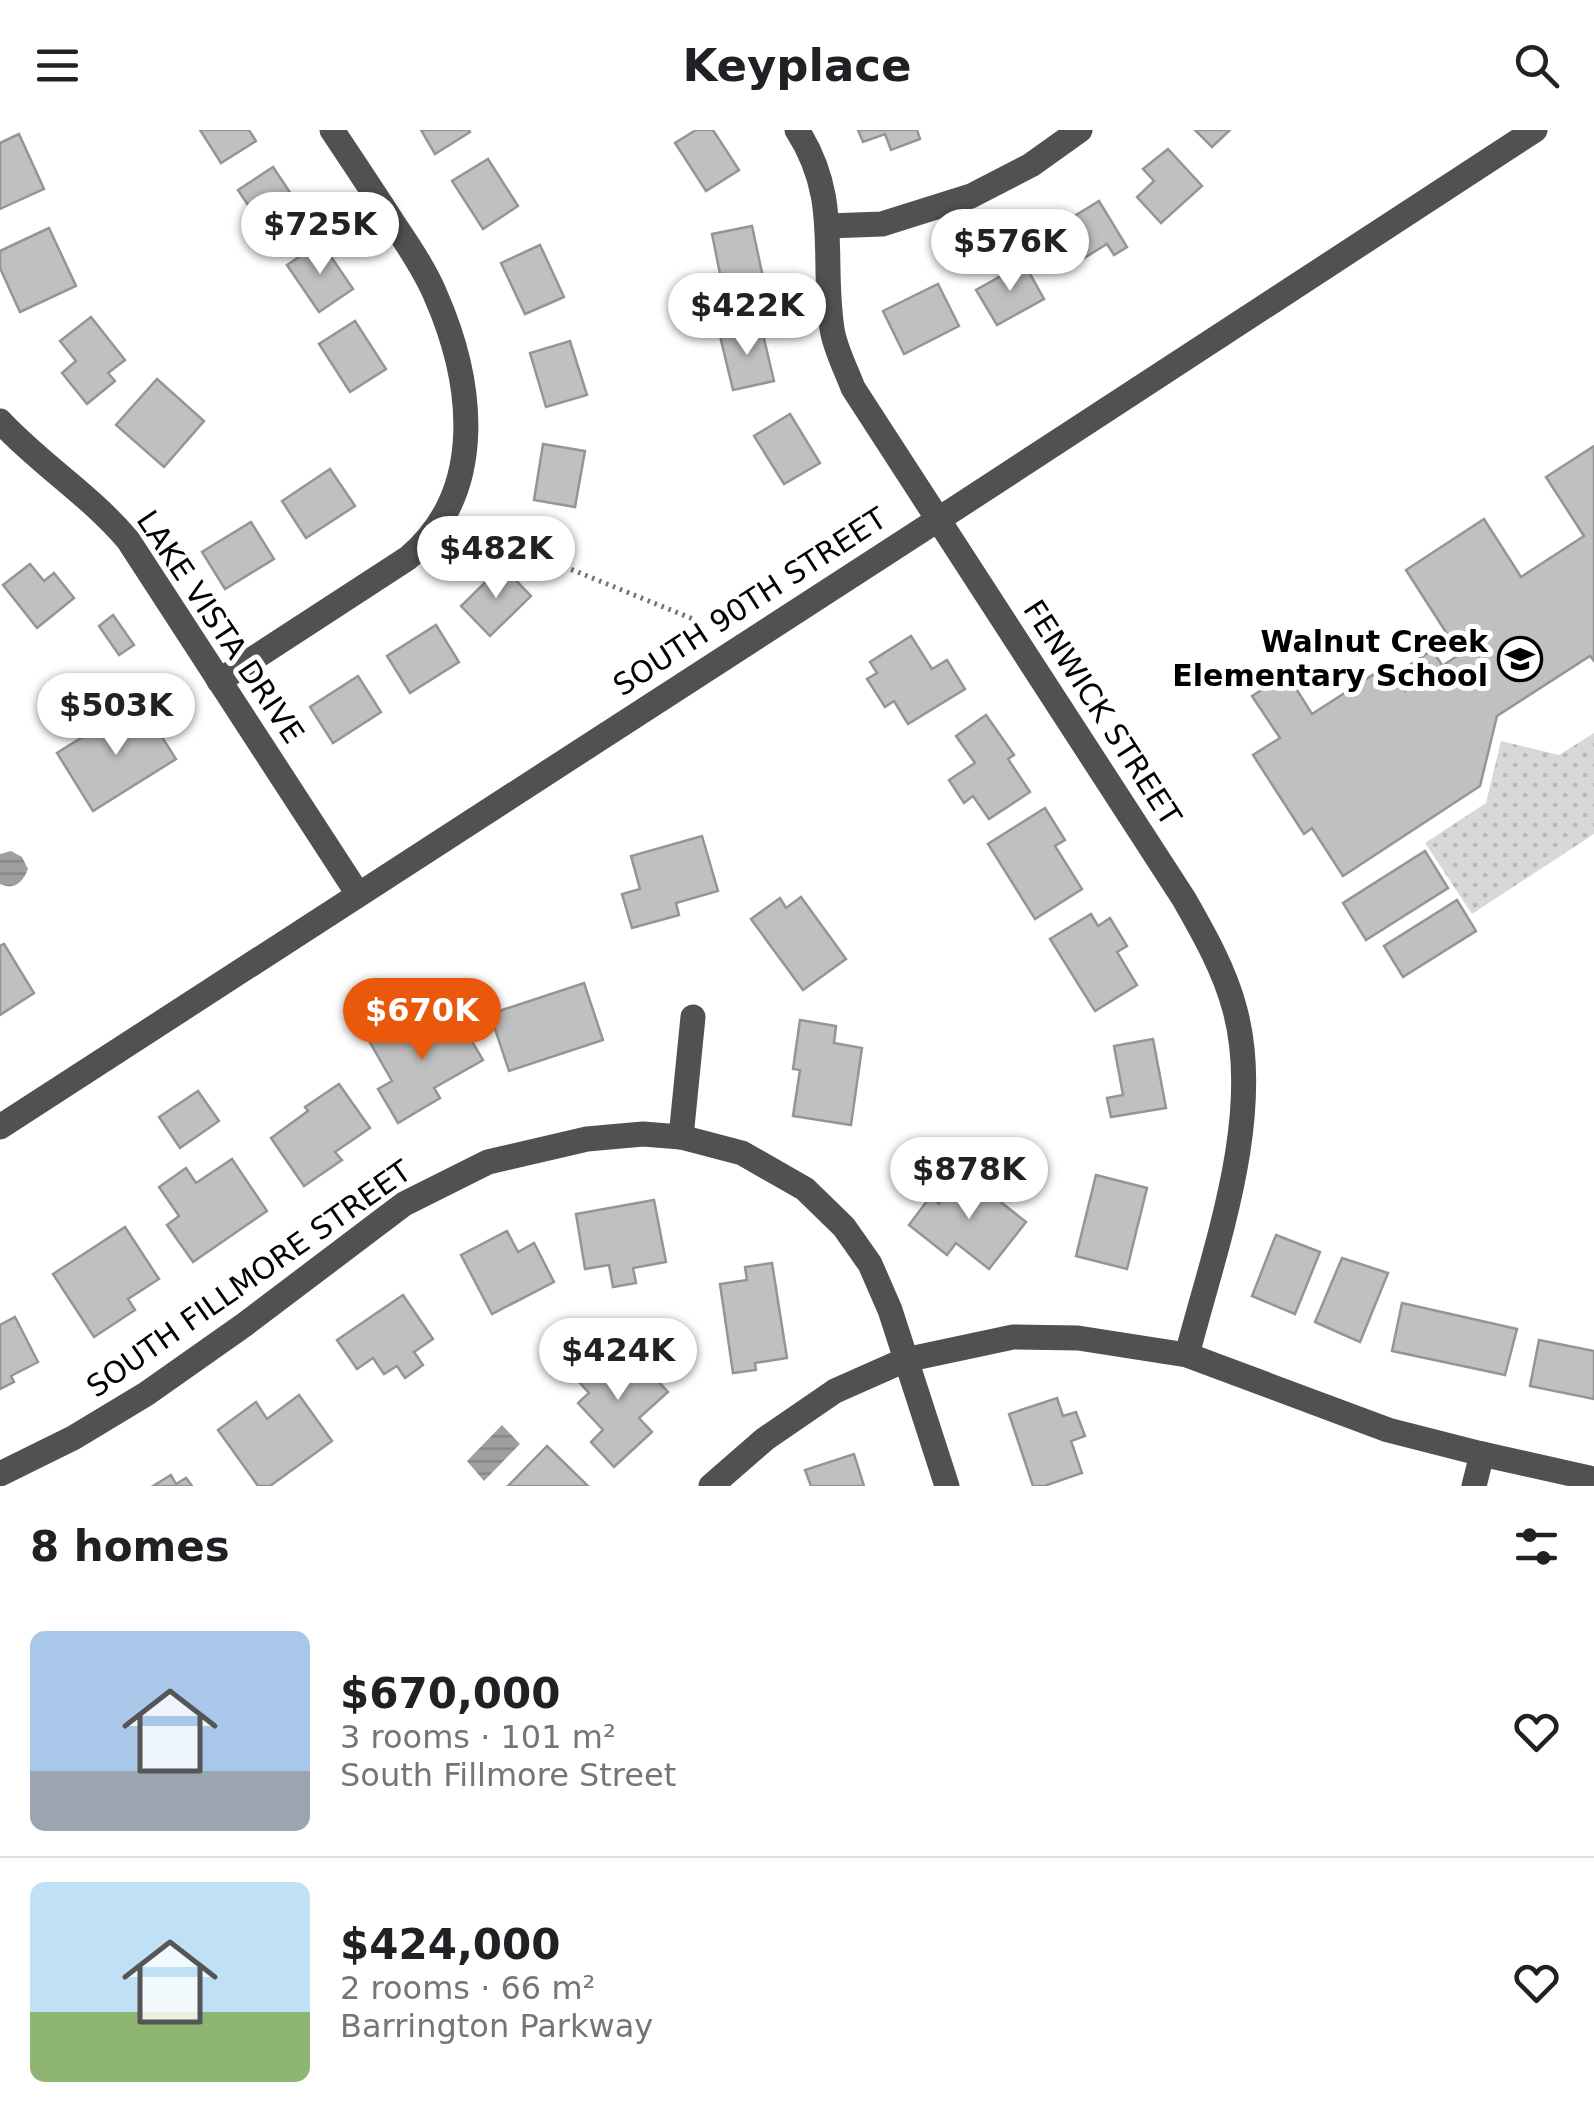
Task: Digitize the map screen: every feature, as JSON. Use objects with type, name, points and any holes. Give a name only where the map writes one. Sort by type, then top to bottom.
[{"type":"street","points":[[218,680],[424,544],[449,508],[465,452],[461,372],[434,292],[332,130]]},
{"type":"street","name":"FENWICK STREET","points":[[797,130],[810,150],[823,186],[832,331],[853,388],[1184,899],[1221,970],[1235,1010],[1244,1080],[1237,1162],[1186,1355]]},
{"type":"street","points":[[828,226],[882,224],[971,196],[1031,165],[1080,130]]},
{"type":"street","name":"SOUTH 90TH STREET","points":[[0,1127],[1534,130]]},
{"type":"street","name":"LAKE VISTA DRIVE","points":[[0,421],[22,445],[112,521],[142,561],[358,894]]},
{"type":"street","points":[[682,1137],[693,1017]]},
{"type":"street","name":"SOUTH FILLMORE STREET","points":[[0,1474],[73,1438],[146,1394],[404,1204],[488,1162],[588,1139],[643,1134],[682,1137],[742,1153],[805,1190],[844,1227],[870,1264],[890,1310],[947,1486]]},
{"type":"street","points":[[711,1486],[765,1439],[834,1390],[905,1360],[1013,1337],[1078,1338],[1186,1355],[1388,1430],[1594,1480]]},
{"type":"street","points":[[1474,1486],[1482,1454]]},
{"type":"path","points":[[466,527],[698,621]]},
{"type":"shaded area","points":[[1594,733],[1594,834],[1472,914],[1425,843],[1486,803],[1501,741],[1559,755]]},
{"type":"shaded area","points":[[11,851],[22,857],[28,869],[14,886],[0,884],[0,854]]},
{"type":"shaded area","points":[[502,1425],[520,1444],[484,1481],[467,1461]]},
{"type":"building","points":[[200,130],[249,130],[256,141],[221,163]]},
{"type":"building","points":[[421,130],[469,130],[470,132],[435,154]]},
{"type":"building","points":[[696,130],[713,130],[739,170],[706,191],[675,143]]},
{"type":"building","points":[[858,130],[917,130],[920,139],[891,150],[885,134],[863,142]]},
{"type":"building","points":[[1195,130],[1230,130],[1212,147]]},
{"type":"building","points":[[19,134],[44,189],[0,209],[0,143]]},
{"type":"building","points":[[1168,149],[1202,186],[1161,223],[1137,197],[1154,181],[1143,169]]},
{"type":"building","points":[[488,159],[518,206],[483,229],[452,181]]},
{"type":"building","points":[[273,167],[305,215],[270,238],[238,190]]},
{"type":"building","points":[[1099,201],[1127,247],[1114,255],[1107,244],[1071,266],[1050,231]]},
{"type":"building","points":[[752,226],[764,282],[723,289],[712,234]]},
{"type":"building","points":[[49,228],[76,286],[20,312],[0,268],[0,251]]},
{"type":"building","points":[[321,242],[353,289],[319,312],[287,265]]},
{"type":"building","points":[[540,245],[564,297],[525,314],[501,263]]},
{"type":"building","points":[[1024,263],[1044,299],[997,325],[976,290]]},
{"type":"building","points":[[938,284],[959,326],[904,354],[883,311]]},
{"type":"building","points":[[91,317],[125,360],[108,373],[115,381],[87,404],[62,373],[76,361],[60,341]]},
{"type":"building","points":[[355,321],[386,369],[350,392],[319,344]]},
{"type":"building","points":[[761,326],[774,381],[733,390],[720,336]]},
{"type":"building","points":[[570,341],[587,395],[546,407],[530,353]]},
{"type":"building","points":[[157,379],[204,421],[164,467],[116,425]]},
{"type":"building","points":[[790,414],[820,463],[784,484],[754,436]]},
{"type":"building","points":[[543,444],[585,451],[575,507],[534,500]]},
{"type":"building","name":"Walnut Creek Elementary School","points":[[1594,446],[1594,661],[1590,656],[1497,716],[1480,786],[1343,876],[1312,828],[1304,834],[1253,755],[1280,738],[1252,696],[1287,674],[1312,714],[1388,665],[1405,691],[1460,654],[1406,570],[1484,519],[1521,577],[1584,536],[1546,477]]},
{"type":"building","points":[[330,469],[355,506],[306,538],[282,501]]},
{"type":"building","points":[[251,522],[274,559],[225,589],[202,552]]},
{"type":"building","points":[[30,564],[44,581],[54,573],[74,598],[37,628],[3,585]]},
{"type":"building","points":[[502,566],[531,596],[490,636],[461,606]]},
{"type":"building","points":[[113,615],[134,645],[119,655],[99,626]]},
{"type":"building","points":[[436,625],[459,662],[410,693],[387,656]]},
{"type":"building","points":[[911,636],[932,669],[947,660],[965,689],[908,724],[894,701],[885,707],[867,679],[877,673],[870,662]]},
{"type":"building","points":[[1432,650],[1442,665],[1418,682],[1408,666]]},
{"type":"building","points":[[358,676],[381,712],[333,743],[310,707]]},
{"type":"building","points":[[126,710],[135,724],[148,715],[176,759],[93,811],[57,753]]},
{"type":"building","points":[[986,715],[1014,755],[1008,759],[1030,792],[989,819],[973,796],[964,803],[949,780],[975,763],[956,736]]},
{"type":"building","points":[[1045,808],[1065,840],[1055,846],[1082,889],[1035,919],[988,844]]},
{"type":"building","points":[[702,836],[718,891],[676,903],[679,915],[632,928],[622,894],[640,889],[631,856]]},
{"type":"building","points":[[1425,851],[1448,888],[1366,940],[1343,903]]},
{"type":"building","points":[[801,897],[846,959],[803,990],[751,919],[780,898],[786,908]]},
{"type":"building","points":[[1457,900],[1476,931],[1403,977],[1384,946]]},
{"type":"building","points":[[1091,914],[1098,926],[1110,918],[1127,946],[1117,952],[1137,985],[1095,1011],[1050,939]]},
{"type":"building","points":[[4,944],[34,993],[0,1015],[0,946]]},
{"type":"building","points":[[584,983],[603,1040],[509,1071],[490,1014]]},
{"type":"building","points":[[454,1011],[483,1060],[434,1088],[440,1098],[398,1123],[378,1089],[392,1081],[368,1039],[394,1024],[404,1041]]},
{"type":"building","points":[[800,1020],[836,1026],[834,1043],[862,1048],[851,1125],[793,1116],[800,1070],[793,1069]]},
{"type":"building","points":[[1153,1039],[1166,1108],[1111,1117],[1107,1098],[1123,1095],[1114,1046]]},
{"type":"building","points":[[339,1084],[370,1128],[335,1152],[342,1160],[304,1186],[271,1138],[308,1111],[305,1107]]},
{"type":"building","points":[[198,1091],[219,1121],[180,1148],[159,1117]]},
{"type":"building","points":[[232,1159],[267,1211],[193,1262],[167,1225],[179,1216],[159,1187],[186,1168],[196,1183]]},
{"type":"building","points":[[964,1173],[1026,1222],[989,1269],[956,1243],[947,1255],[909,1225],[930,1197],[939,1204]]},
{"type":"building","points":[[1096,1175],[1147,1188],[1127,1269],[1076,1256]]},
{"type":"building","points":[[654,1200],[666,1262],[633,1268],[636,1283],[613,1287],[609,1265],[585,1269],[576,1214]]},
{"type":"building","points":[[125,1227],[159,1279],[128,1299],[135,1310],[94,1337],[53,1274]]},
{"type":"building","points":[[507,1231],[518,1252],[534,1243],[554,1282],[492,1314],[461,1255]]},
{"type":"building","points":[[1276,1235],[1320,1252],[1295,1314],[1252,1296]]},
{"type":"building","points":[[1342,1258],[1388,1273],[1360,1342],[1315,1322]]},
{"type":"building","points":[[772,1263],[787,1358],[755,1363],[756,1370],[733,1373],[720,1284],[747,1280],[745,1267]]},
{"type":"building","points":[[403,1295],[433,1339],[414,1352],[423,1365],[405,1378],[397,1366],[384,1374],[373,1358],[357,1369],[337,1340]]},
{"type":"building","points":[[1402,1303],[1517,1329],[1505,1375],[1392,1351]]},
{"type":"building","points":[[15,1317],[38,1362],[11,1376],[14,1382],[0,1389],[0,1325]]},
{"type":"building","points":[[1539,1340],[1594,1351],[1594,1399],[1530,1386]]},
{"type":"building","points":[[594,1352],[613,1372],[632,1354],[668,1392],[639,1418],[652,1432],[614,1467],[591,1442],[603,1430],[578,1403],[589,1393],[571,1373]]},
{"type":"building","points":[[299,1395],[332,1441],[270,1486],[258,1486],[218,1430],[256,1402],[267,1419]]},
{"type":"building","points":[[1057,1398],[1063,1416],[1076,1412],[1085,1436],[1071,1441],[1082,1473],[1033,1486],[1009,1414]]},
{"type":"building","points":[[547,1446],[588,1486],[508,1486]]},
{"type":"building","points":[[854,1454],[864,1486],[811,1486],[805,1470]]},
{"type":"building","points":[[171,1475],[176,1484],[186,1478],[192,1486],[153,1486]]},
{"type":"place","name":"Walnut Creek Elementary School","points":[[1520,659]]}]
